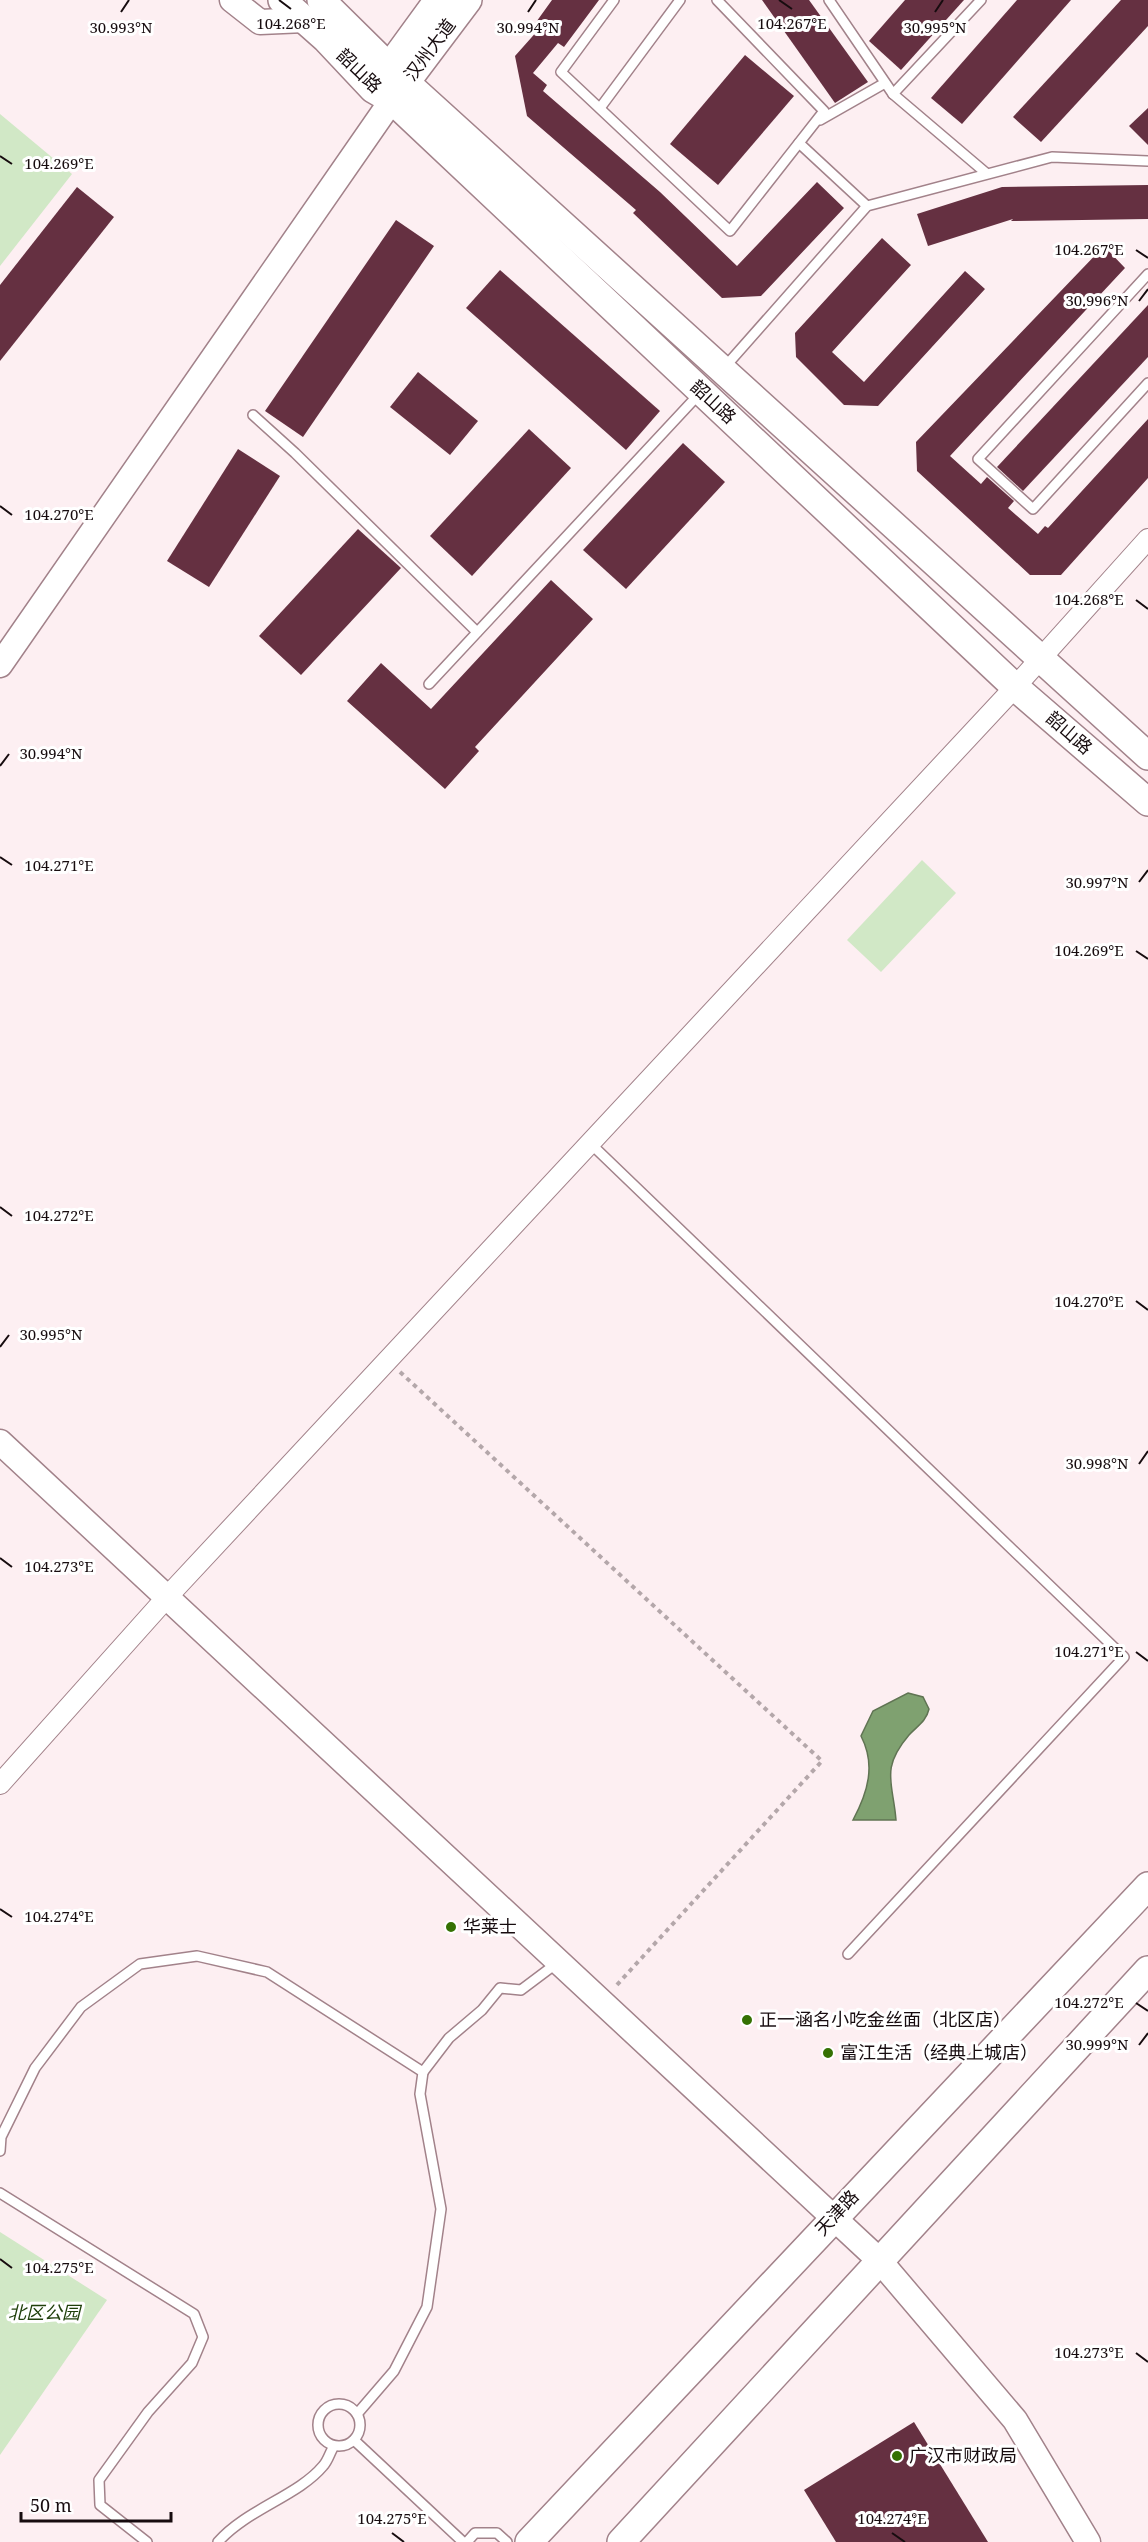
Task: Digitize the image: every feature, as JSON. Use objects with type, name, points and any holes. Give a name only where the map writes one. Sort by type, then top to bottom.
[{"type":"main road","name":"韶山路","points":[[282,0],[318,6],[390,85],[701,391],[1015,687],[1148,802]]},
{"type":"main road","name":"汉州大道","points":[[390,85],[438,0]]},
{"type":"main road","name":"汉州大道","points":[[390,85],[468,0]]},
{"type":"main road","name":"韶山路","points":[[390,85],[722,369],[1148,756]]},
{"type":"main road","name":"天津路","points":[[529,2542],[834,2216],[1148,1886]]},
{"type":"main road","points":[[627,2540],[879,2260],[1148,1970]]},
{"type":"street","points":[[232,0],[260,22],[318,6]]},
{"type":"street","points":[[0,665],[390,85]]},
{"type":"street","points":[[0,1784],[168,1596],[1015,687],[1148,539]]},
{"type":"street","points":[[0,1442],[879,2260],[1016,2420],[1088,2542]]},
{"type":"lane","points":[[614,0],[561,72],[730,231],[824,111],[717,0]]},
{"type":"lane","points":[[600,108],[680,0]]},
{"type":"lane","points":[[829,0],[893,94],[986,173]]},
{"type":"lane","points":[[893,94],[981,0]]},
{"type":"lane","points":[[816,123],[885,83]]},
{"type":"lane","points":[[799,143],[867,206]]},
{"type":"lane","points":[[722,369],[867,206],[1052,157],[1148,161]]},
{"type":"lane","points":[[1148,274],[978,459],[1033,509],[1148,383]]},
{"type":"lane","points":[[429,684],[701,391]]},
{"type":"lane","points":[[253,415],[296,453],[477,632]]},
{"type":"lane","points":[[590,1143],[1124,1657],[848,1954]]},
{"type":"lane","points":[[0,2151],[1,2137],[35,2068],[81,2007],[140,1964],[197,1956],[267,1972],[423,2072]]},
{"type":"lane","points":[[357,2414],[394,2371],[427,2307],[441,2209],[420,2094],[423,2072],[449,2038],[482,2010],[500,1988],[521,1990],[560,1961]]},
{"type":"lane","points":[[0,2193],[194,2314],[202,2337],[192,2363],[148,2412],[99,2480],[100,2505],[147,2542]]},
{"type":"lane","points":[[340,2404],[353,2409],[357,2414],[360,2427],[354,2440],[348,2444],[334,2446],[327,2443],[319,2431],[319,2418],[323,2412],[340,2404]]},
{"type":"lane","points":[[354,2440],[465,2542],[475,2533],[497,2534],[507,2542]]},
{"type":"lane","points":[[218,2542],[231,2528],[296,2487],[323,2466],[334,2446]]},
{"type":"path","points":[[387,1361],[822,1761],[602,2000]]},
{"type":"green space","points":[[0,114],[72,174],[0,266]]},
{"type":"green space","points":[[922,860],[956,893],[881,972],[847,940]]},
{"type":"green space","name":"北区公园","points":[[0,2232],[107,2300],[0,2455]]},
{"type":"shaded area","points":[[908,1693],[923,1697],[929,1709],[923,1721],[900,1747],[891,1767],[890,1776],[896,1820],[853,1820],[863,1799],[869,1768],[866,1747],[861,1736],[873,1711]]},
{"type":"building","points":[[552,0],[599,0],[564,47],[558,43],[533,73],[547,85],[543,91],[660,192],[737,266],[817,182],[844,208],[761,296],[722,298],[633,213],[636,210],[527,116],[515,56],[539,29],[534,25]]},
{"type":"building","points":[[762,0],[809,0],[868,82],[835,103]]},
{"type":"building","points":[[905,0],[964,0],[901,70],[869,41]]},
{"type":"building","points":[[1017,0],[1071,0],[962,124],[931,98]]},
{"type":"building","points":[[1121,0],[1148,0],[1148,26],[1041,142],[1013,117]]},
{"type":"building","points":[[745,55],[794,96],[718,185],[670,144]]},
{"type":"building","points":[[1148,108],[1148,145],[1129,126]]},
{"type":"building","points":[[1148,185],[1148,219],[1011,221],[1013,219],[928,246],[917,214],[1002,187]]},
{"type":"building","points":[[77,187],[114,217],[0,361],[0,285]]},
{"type":"building","points":[[396,220],[434,246],[303,437],[265,411]]},
{"type":"building","points":[[882,238],[911,265],[832,352],[864,382],[965,271],[985,289],[878,406],[844,405],[796,357],[795,333]]},
{"type":"building","points":[[1104,246],[1125,268],[950,456],[981,484],[987,477],[1014,501],[1008,508],[1038,534],[1045,526],[1048,528],[1148,419],[1148,478],[1061,575],[1030,575],[917,471],[916,442]]},
{"type":"building","points":[[500,270],[660,411],[626,450],[466,308]]},
{"type":"building","points":[[1148,305],[1148,357],[1023,491],[997,467]]},
{"type":"building","points":[[418,372],[478,421],[450,455],[390,407]]},
{"type":"building","points":[[529,429],[571,468],[472,576],[430,536]]},
{"type":"building","points":[[683,443],[725,482],[626,589],[583,550]]},
{"type":"building","points":[[238,449],[280,476],[209,587],[167,561]]},
{"type":"building","points":[[358,529],[401,568],[301,675],[259,636]]},
{"type":"building","points":[[551,580],[593,619],[475,747],[479,751],[445,789],[347,701],[381,663],[431,709]]},
{"type":"building","name":"广汉市财政局","points":[[914,2422],[988,2542],[836,2542],[804,2490]]},
{"type":"place","name":"华莱士","points":[[451,1927]]},
{"type":"place","name":"正一涵名小吃金丝面（北区店）","points":[[747,2020]]},
{"type":"place","name":"富江生活（经典上城店）","points":[[828,2053]]},
{"type":"place","name":"广汉市财政局","points":[[897,2456]]}]
